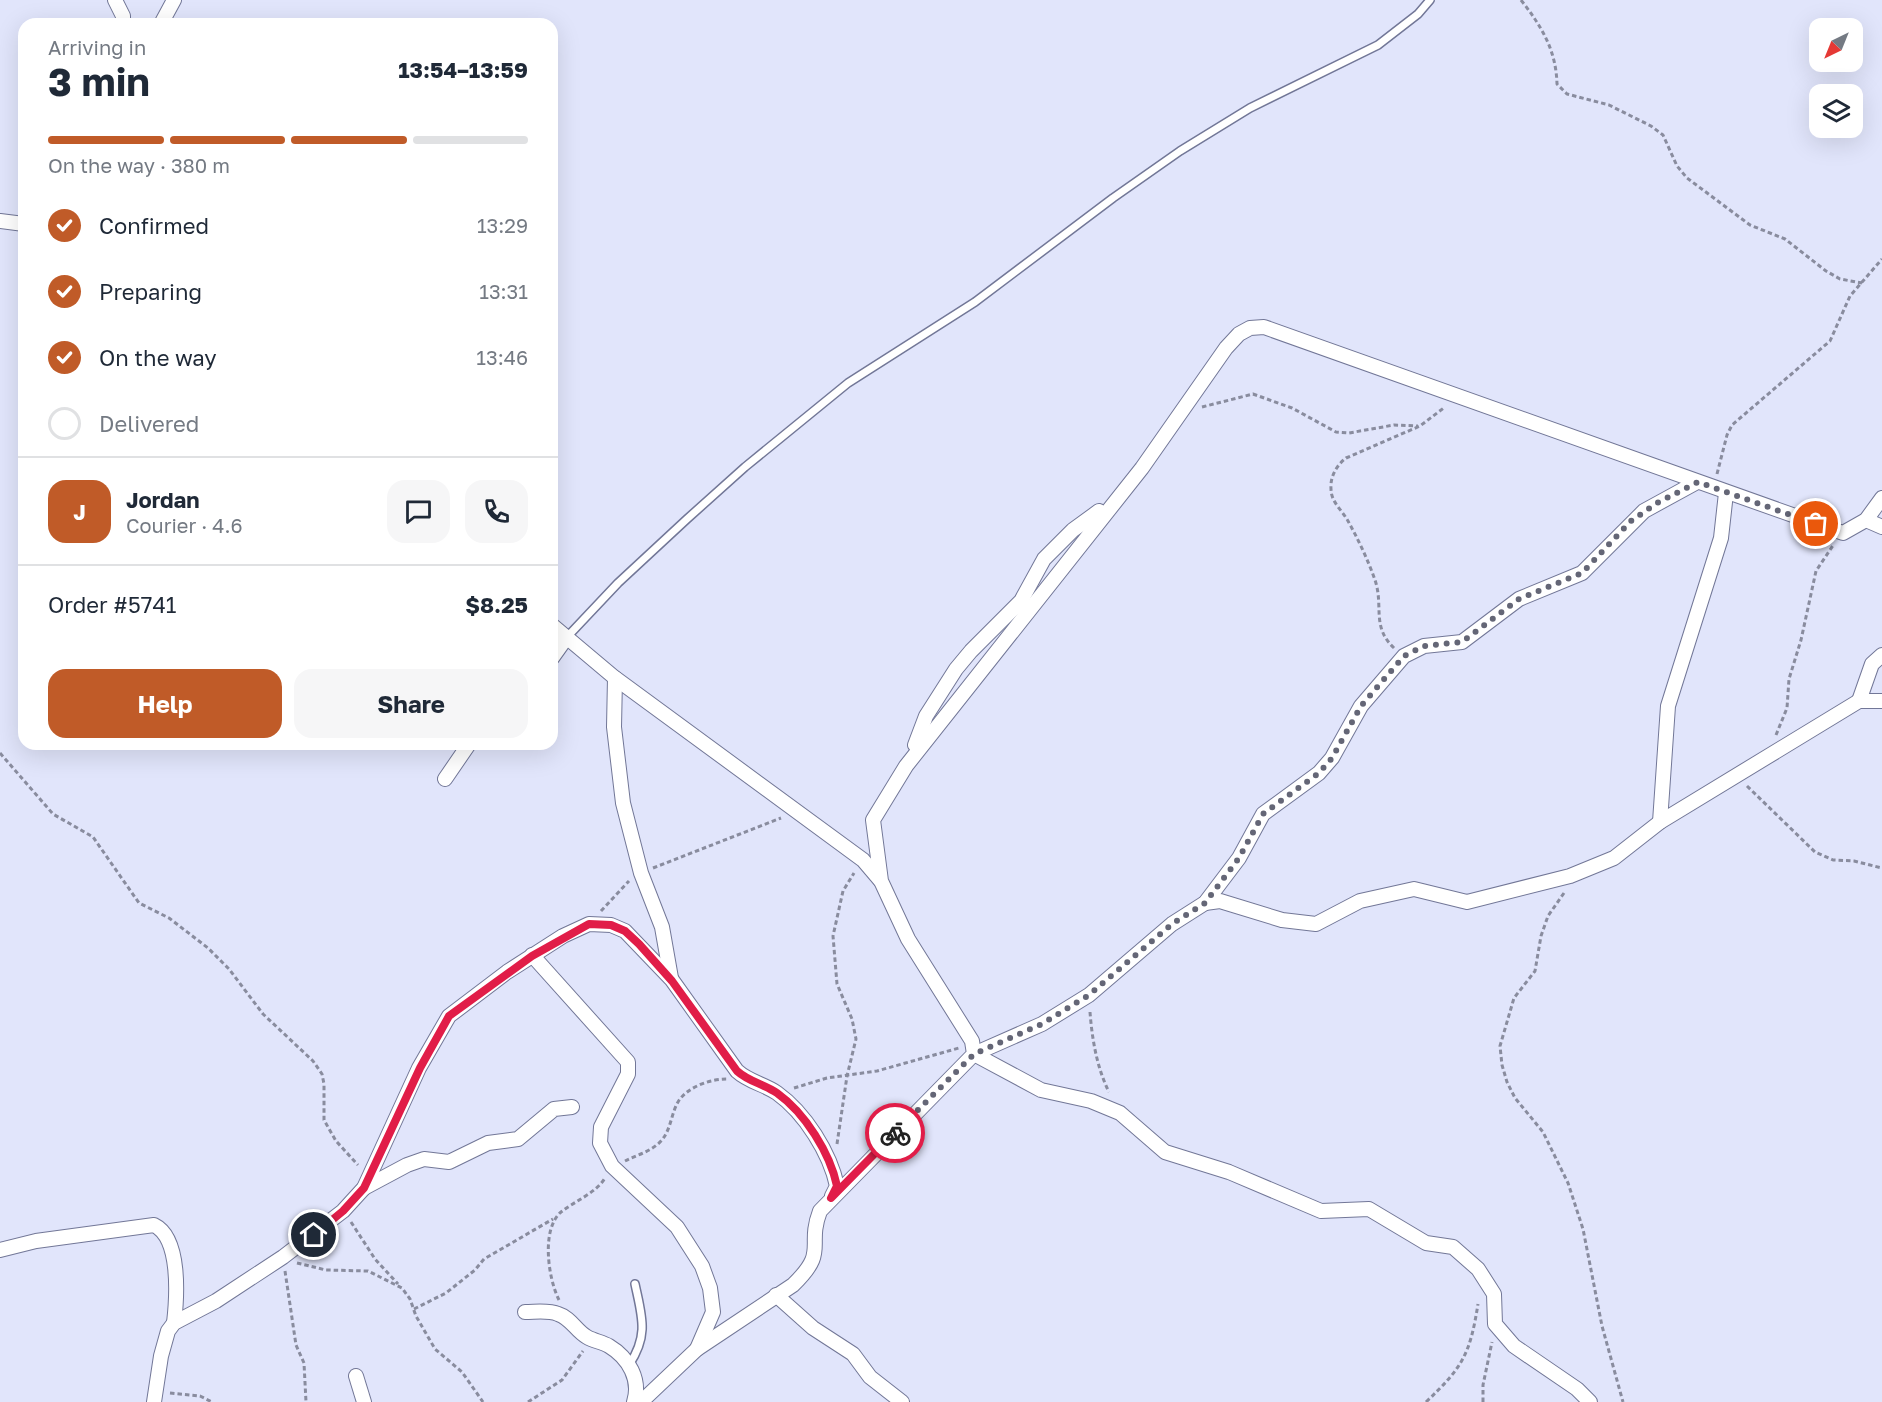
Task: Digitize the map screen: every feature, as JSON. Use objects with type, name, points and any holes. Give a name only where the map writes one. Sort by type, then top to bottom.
[{"type":"street","points":[[115,0],[123,18]]},
{"type":"street","points":[[164,18],[174,0]]},
{"type":"street","points":[[0,221],[18,223]]},
{"type":"street","points":[[863,860],[873,820],[906,766],[1183,411],[1226,348],[1239,334],[1250,327],[1264,327],[1298,338],[1726,494],[1843,533],[1866,520],[1882,498]]},
{"type":"street","points":[[641,1402],[697,1349],[793,1285],[813,1263],[816,1252],[814,1226],[820,1211],[973,1047],[1042,1024],[1089,995],[1172,924],[1205,903],[1239,858],[1263,814],[1319,773],[1332,758],[1361,706],[1404,656],[1424,646],[1462,642],[1519,599],[1582,573],[1631,521],[1657,503],[1698,482]]},
{"type":"street","points":[[1660,822],[1668,706],[1721,538],[1726,494]]},
{"type":"street","points":[[906,766],[926,716],[963,660],[1021,601],[1044,559],[1073,530],[1115,499]]},
{"type":"street","points":[[1866,520],[1882,527]]},
{"type":"street","points":[[558,630],[615,678],[863,860],[881,881],[908,939],[973,1047],[1041,1090],[1091,1101],[1120,1113],[1165,1152],[1228,1172],[1321,1211],[1369,1209],[1426,1243],[1453,1247],[1470,1261],[1494,1294],[1496,1324],[1523,1354],[1577,1389],[1590,1402]]},
{"type":"street","points":[[558,650],[567,637]]},
{"type":"street","points":[[1859,701],[1872,664],[1882,655]]},
{"type":"street","points":[[615,678],[616,767],[629,836],[662,927],[672,981]]},
{"type":"street","points":[[1205,903],[1220,901],[1282,920],[1316,924],[1360,901],[1398,892],[1425,890],[1456,901],[1467,902],[1582,871],[1614,858],[1660,822],[1775,753],[1807,730],[1859,701],[1882,701]]},
{"type":"street","points":[[445,779],[465,750]]},
{"type":"street","points":[[873,820],[881,881]]},
{"type":"street","points":[[155,1398],[161,1356],[168,1331],[174,1323],[216,1301],[283,1257],[343,1211],[364,1188],[416,1074],[449,1016],[532,956],[589,924],[611,925],[625,931],[672,981],[729,1060],[747,1080],[778,1094],[809,1129],[834,1170],[837,1186],[831,1198]]},
{"type":"street","points":[[532,956],[628,1062],[628,1074],[601,1127],[600,1143],[612,1166],[677,1227],[702,1266],[710,1288],[713,1312],[697,1349]]},
{"type":"street","points":[[364,1188],[407,1165],[424,1159],[449,1162],[488,1143],[518,1138],[554,1109],[572,1107]]},
{"type":"street","points":[[0,1250],[36,1241],[154,1225],[162,1231],[176,1269],[178,1292],[174,1323]]},
{"type":"street","points":[[776,1295],[813,1328],[847,1349],[879,1384],[902,1402]]},
{"type":"street","points":[[525,1312],[553,1312],[567,1318],[580,1332],[620,1354],[629,1365],[637,1393],[634,1402]]},
{"type":"street","points":[[356,1376],[364,1402]]},
{"type":"lane","points":[[567,637],[618,583],[687,519],[745,467],[848,383],[975,302],[1113,198],[1180,151],[1250,108],[1378,45],[1418,14],[1430,0]]},
{"type":"lane","points":[[629,1365],[643,1338],[642,1314],[635,1284]]},
{"type":"path","points":[[1521,0],[1551,45],[1556,65],[1557,84],[1567,94],[1609,105],[1651,126],[1663,135],[1677,166],[1687,178],[1750,225],[1785,239],[1840,279],[1862,283]]},
{"type":"path","points":[[1698,482],[1714,478],[1718,474],[1726,435],[1732,425],[1834,336],[1850,296],[1882,259]]},
{"type":"path","points":[[1183,411],[1253,394],[1292,408],[1336,432],[1349,433],[1394,425],[1420,426]]},
{"type":"path","points":[[1404,656],[1382,633],[1375,580],[1348,520],[1333,500],[1330,488],[1338,464],[1346,458],[1420,426],[1459,398]]},
{"type":"path","points":[[1775,753],[1777,732],[1787,708],[1789,679],[1801,640],[1816,571],[1843,533]]},
{"type":"path","points":[[0,753],[53,814],[93,837],[139,903],[170,918],[208,948],[229,969],[263,1014],[313,1062],[322,1074],[324,1084],[324,1120],[336,1141],[358,1164],[364,1188]]},
{"type":"path","points":[[1735,775],[1777,812],[1815,852],[1833,860],[1854,861],[1882,868]]},
{"type":"path","points":[[589,924],[612,895],[641,873],[689,852],[797,812]]},
{"type":"path","points":[[834,1170],[846,1076],[856,1040],[852,1019],[837,984],[833,936],[843,891],[863,860]]},
{"type":"path","points":[[1582,871],[1548,916],[1541,936],[1535,971],[1514,998],[1500,1046],[1507,1082],[1515,1098],[1543,1131],[1568,1183],[1583,1229],[1602,1326],[1623,1402]]},
{"type":"path","points":[[1089,995],[1091,1034],[1102,1079],[1120,1113]]},
{"type":"path","points":[[778,1094],[826,1078],[846,1076],[973,1047]]},
{"type":"path","points":[[413,1309],[446,1293],[475,1270],[483,1259],[555,1218],[604,1181],[612,1166],[658,1144],[664,1138],[678,1102],[684,1095],[708,1081],[747,1080]]},
{"type":"path","points":[[343,1211],[375,1258],[402,1288],[435,1349],[462,1372],[483,1402]]},
{"type":"path","points":[[555,1218],[550,1226],[550,1274],[554,1290],[567,1318]]},
{"type":"path","points":[[283,1257],[306,1267],[368,1271],[402,1288]]},
{"type":"path","points":[[283,1257],[296,1345],[304,1363],[306,1402]]},
{"type":"path","points":[[1426,1402],[1459,1369],[1470,1348],[1482,1277]]},
{"type":"path","points":[[1483,1402],[1482,1385],[1496,1324]]},
{"type":"path","points":[[528,1402],[562,1380],[581,1353],[595,1341]]},
{"type":"path","points":[[155,1398],[183,1393],[200,1396],[212,1402]]},
{"type":"way so far","points":[[895,1133],[968,1063],[974,1054],[1042,1024],[1089,995],[1172,924],[1205,903],[1239,858],[1263,814],[1319,773],[1332,758],[1361,706],[1379,682],[1404,656],[1424,646],[1462,642],[1507,605],[1582,573],[1609,547],[1631,521],[1657,503],[1698,482],[1726,494],[1816,524]]},
{"type":"route","points":[[314,1235],[343,1211],[364,1188],[413,1080],[449,1016],[507,972],[563,936],[589,924],[611,925],[625,931],[672,981],[737,1071],[747,1080],[771,1089],[794,1109],[825,1151],[834,1170],[837,1186],[831,1198],[895,1133]]}]
